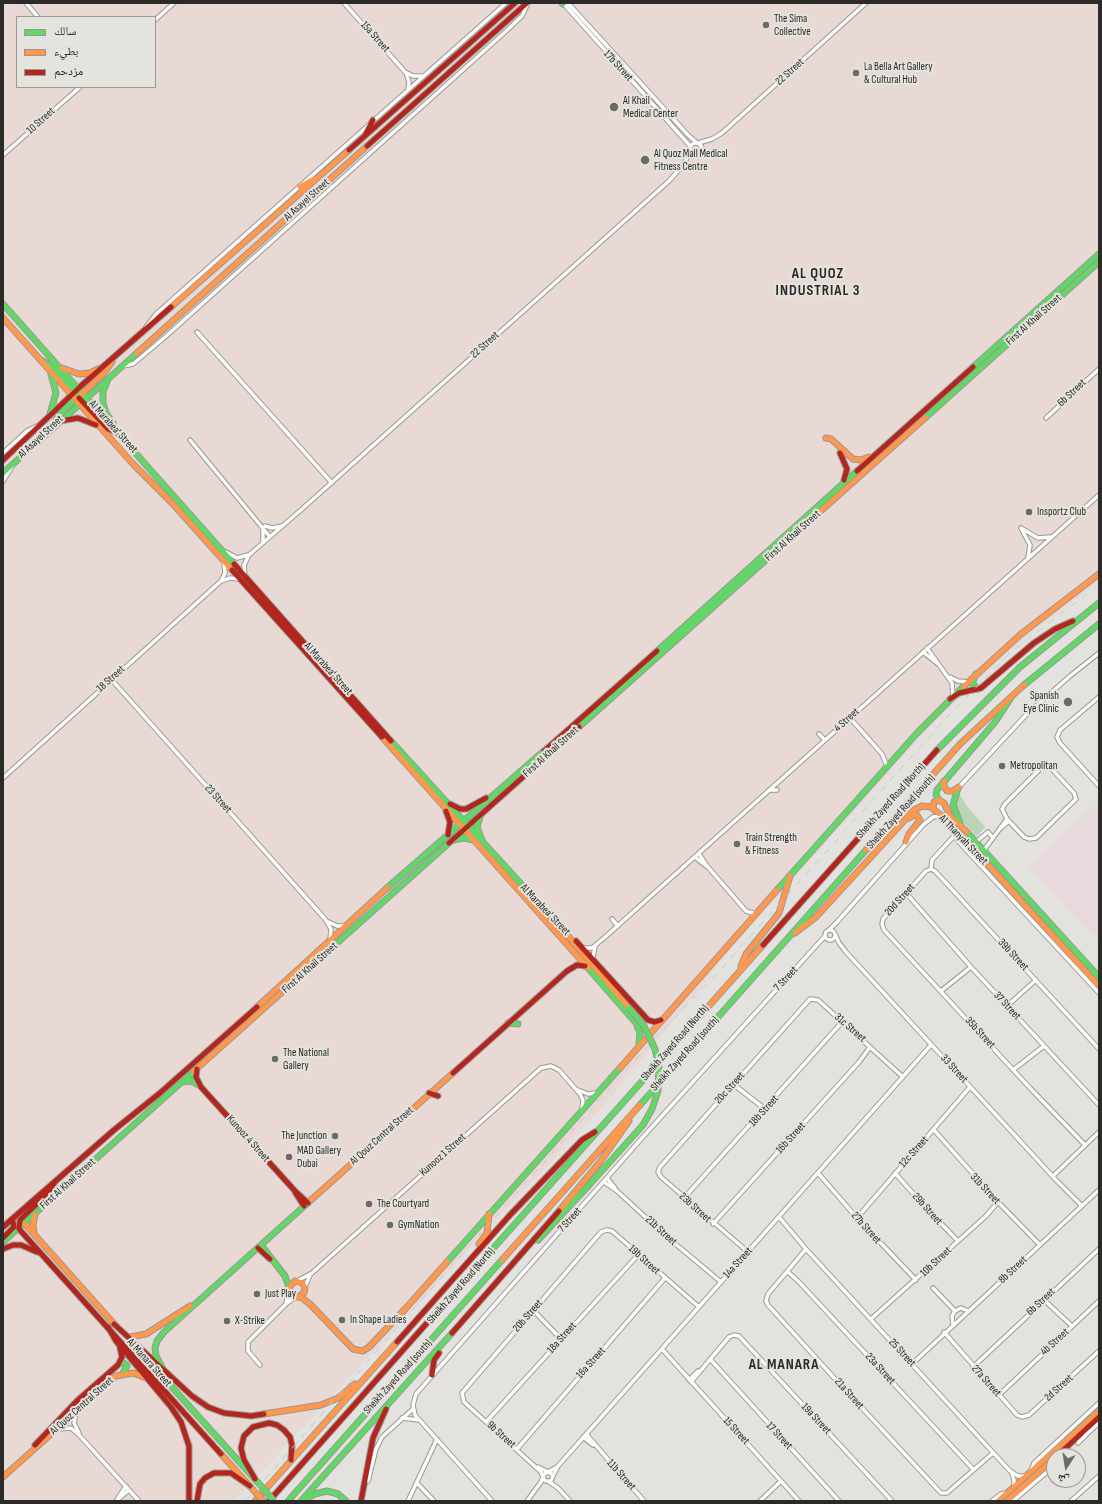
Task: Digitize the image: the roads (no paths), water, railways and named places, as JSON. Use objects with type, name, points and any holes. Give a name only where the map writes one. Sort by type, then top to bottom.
[{"type":"main road","name":"Al Asayel Street","points":[[3,472],[55,424],[114,358],[515,3]]},
{"type":"main road","name":"Al Asayel Street","points":[[3,460],[50,415],[110,376],[528,3]]},
{"type":"main road","points":[[364,137],[373,120]]},
{"type":"main road","points":[[300,187],[318,177]]},
{"type":"main road","name":"First Al Khail Street","points":[[3,1238],[14,1227],[8,1224],[56,1180],[160,1093],[1099,254]]},
{"type":"main road","name":"First Al Khail Street","points":[[3,1242],[19,1229],[22,1223],[35,1214],[450,841],[480,816],[1099,262]]},
{"type":"main road","name":"Al Marabea' Street","points":[[3,304],[56,364],[102,430],[167,498],[224,561],[244,579],[446,802],[461,823]]},
{"type":"main road","name":"Al Marabea' Street","points":[[3,318],[49,369],[118,433],[218,546],[244,579],[445,809],[485,846],[647,1018]]},
{"type":"main road","points":[[56,364],[69,372],[83,374],[94,371],[114,358]]},
{"type":"main road","points":[[41,360],[50,364],[79,396]]},
{"type":"main road","points":[[49,369],[55,383],[56,393],[50,415]]},
{"type":"main road","points":[[110,376],[104,388],[102,403],[118,433]]},
{"type":"main road","points":[[55,424],[71,418],[81,418],[90,421],[102,430]]},
{"type":"main road","points":[[826,438],[831,439],[849,456],[856,459],[864,459],[877,452]]},
{"type":"main road","points":[[840,453],[847,469],[843,483]]},
{"type":"main road","points":[[284,1274],[292,1295],[310,1304],[352,1348],[358,1351],[370,1347],[894,758],[976,674],[1061,602],[1099,574]]},
{"type":"main road","name":"Sheikh Zayed Road (North)","points":[[269,1501],[740,969],[963,721],[1012,674],[1076,620],[1099,603]]},
{"type":"main road","points":[[952,697],[959,693],[978,689],[1034,643],[1060,626],[1076,620]]},
{"type":"main road","name":"Sheikh Zayed Road (south)","points":[[288,1501],[960,744],[1012,695],[1049,663],[1099,624]]},
{"type":"main road","points":[[976,674],[972,683],[978,689]]},
{"type":"main road","points":[[939,800],[936,791],[995,722],[1012,695]]},
{"type":"main road","points":[[944,781],[944,786],[947,791],[953,791],[959,786]]},
{"type":"main road","points":[[959,786],[953,805],[961,826]]},
{"type":"main road","points":[[446,802],[457,808],[466,809],[490,797]]},
{"type":"main road","name":"Al Thanyah Street","points":[[1099,977],[984,850],[947,812],[944,803],[939,800],[934,802],[932,807],[935,811],[943,816],[953,826],[1099,986]]},
{"type":"main road","points":[[905,822],[914,810],[919,807],[932,807]]},
{"type":"main road","points":[[445,809],[450,822],[448,835]]},
{"type":"main road","points":[[790,936],[812,921],[905,822],[914,814],[918,815],[920,819],[906,842]]},
{"type":"main road","points":[[480,816],[478,829],[485,846]]},
{"type":"main road","name":"Al Marabea' Street","points":[[466,828],[473,840],[636,1023]]},
{"type":"main road","points":[[450,841],[464,838],[473,840]]},
{"type":"main road","points":[[740,969],[746,954],[779,913],[790,876]]},
{"type":"main road","points":[[1026,905],[1027,915]]},
{"type":"main road","points":[[524,1252],[546,1232],[643,1125],[652,1109],[658,1091],[660,1073],[655,1048],[644,1026],[552,917]]},
{"type":"main road","points":[[1046,936],[1054,937]]},
{"type":"main road","points":[[567,970],[574,959],[572,950]]},
{"type":"main road","points":[[567,970],[577,965],[586,967]]},
{"type":"main road","name":"Al Qouz Central Street","points":[[163,1368],[156,1354],[157,1341],[164,1332],[567,970]]},
{"type":"main road","points":[[1091,978],[1099,982]]},
{"type":"main road","points":[[636,1023],[641,1025],[644,1024],[647,1018],[653,1022],[662,1020]]},
{"type":"main road","points":[[508,1023],[518,1024]]},
{"type":"main road","points":[[636,1023],[640,1033],[638,1046]]},
{"type":"main road","name":"Kunooz 4 Street","points":[[197,1068],[196,1077],[201,1087],[306,1204]]},
{"type":"main road","points":[[182,1082],[191,1081],[201,1087]]},
{"type":"main road","points":[[429,1093],[438,1096]]},
{"type":"main road","points":[[302,1501],[524,1252],[600,1162],[619,1137],[632,1114]]},
{"type":"main road","points":[[255,1501],[456,1276],[582,1140],[597,1131]]},
{"type":"main road","points":[[381,1138],[385,1143]]},
{"type":"main road","points":[[8,1224],[22,1223],[48,1193],[56,1180]]},
{"type":"main road","points":[[35,1214],[33,1224],[36,1235]]},
{"type":"main road","points":[[456,1276],[486,1236],[489,1214]]},
{"type":"main road","name":"Al Manara Street","points":[[22,1223],[36,1235],[114,1324],[274,1501]]},
{"type":"main road","name":"Al Manara Street","points":[[19,1229],[264,1501]]},
{"type":"main road","points":[[3,1249],[13,1245],[21,1245],[41,1254]]},
{"type":"main road","points":[[260,1246],[284,1274],[302,1283],[310,1304]]},
{"type":"main road","points":[[289,1289],[291,1283],[296,1281]]},
{"type":"main road","points":[[297,1297],[302,1295],[305,1288]]},
{"type":"main road","name":"Al Qouz Central Street","points":[[130,1338],[146,1334],[166,1320],[198,1302]]},
{"type":"main road","points":[[114,1324],[192,1396],[214,1410],[235,1416],[251,1416],[316,1406],[333,1401],[348,1391],[382,1358]]},
{"type":"main road","points":[[108,1327],[117,1343],[175,1412],[184,1428],[189,1452],[189,1501]]},
{"type":"main road","points":[[432,1375],[435,1358],[446,1344],[451,1333]]},
{"type":"main road","name":"Al Quoz Central Street","points":[[23,1460],[30,1450],[64,1414],[120,1363],[122,1354],[117,1343]]},
{"type":"main road","points":[[120,1363],[124,1362],[126,1366],[122,1373]]},
{"type":"main road","name":"Al Quoz Central Street","points":[[3,1477],[111,1380],[122,1373],[136,1374],[148,1380]]},
{"type":"main road","points":[[361,1501],[375,1431],[395,1397]]},
{"type":"main road","points":[[998,1501],[1099,1411]]},
{"type":"main road","points":[[1065,1448],[1099,1417]]},
{"type":"main road","points":[[255,1479],[244,1460],[241,1448],[244,1436],[257,1425],[269,1423],[284,1430],[290,1437],[292,1445],[291,1461]]},
{"type":"main road","points":[[1007,1501],[1046,1466]]},
{"type":"main road","points":[[197,1501],[197,1493],[200,1484],[205,1478],[214,1473],[230,1473],[250,1486]]},
{"type":"main road","points":[[302,1501],[315,1494],[327,1491],[338,1494],[346,1501]]},
{"type":"street","points":[[26,3],[37,16]]},
{"type":"street","points":[[156,19],[174,3]]},
{"type":"street","name":"15a Street","points":[[344,3],[406,72]]},
{"type":"street","points":[[145,331],[153,316],[506,3]]},
{"type":"street","name":"17b Street","points":[[566,3],[689,148]]},
{"type":"street","name":"17b Street","points":[[566,3],[697,143]]},
{"type":"street","name":"22 Street","points":[[697,143],[712,139],[722,133],[866,3]]},
{"type":"street","points":[[621,69],[626,69],[641,82]]},
{"type":"street","points":[[406,72],[413,76],[424,76]]},
{"type":"street","points":[[406,72],[409,82],[407,91]]},
{"type":"street","name":"10 Street","points":[[3,156],[79,88]]},
{"type":"street","name":"22 Street","points":[[702,151],[712,139]]},
{"type":"street","points":[[697,143],[701,146],[702,151],[696,155],[691,153],[689,148],[692,144],[697,143]]},
{"type":"street","name":"22 Street","points":[[685,163],[689,148]]},
{"type":"street","name":"22 Street","points":[[249,555],[332,483],[665,184],[685,163],[696,155]]},
{"type":"street","points":[[196,332],[332,483]]},
{"type":"street","name":"6b Street","points":[[1046,418],[1099,369]]},
{"type":"street","points":[[3,453],[27,431],[40,424]]},
{"type":"street","points":[[190,440],[271,536]]},
{"type":"street","points":[[3,481],[14,463]]},
{"type":"street","name":"4 Street","points":[[595,946],[1099,495]]},
{"type":"street","points":[[264,527],[272,528],[283,526]]},
{"type":"street","points":[[262,543],[264,527]]},
{"type":"street","points":[[1028,559],[1030,545],[1021,528],[1038,538],[1052,537]]},
{"type":"street","points":[[218,546],[235,557],[241,558],[249,555]]},
{"type":"street","points":[[221,582],[230,578],[244,579],[244,564],[249,555]]},
{"type":"street","points":[[221,582],[225,572],[224,561]]},
{"type":"street","name":"18 Street","points":[[3,778],[111,679],[221,582]]},
{"type":"street","points":[[927,648],[953,684],[952,697]]},
{"type":"street","points":[[923,652],[939,664]]},
{"type":"street","points":[[959,786],[1025,716],[1067,678],[1099,653]]},
{"type":"street","points":[[947,675],[956,681],[968,682]]},
{"type":"street","name":"23 Street","points":[[111,679],[325,919],[331,929],[330,942]]},
{"type":"street","points":[[1099,705],[1098,699],[1060,730],[1058,736],[1060,744],[1099,786]]},
{"type":"street","points":[[850,718],[882,754],[889,758],[894,758]]},
{"type":"street","points":[[819,734],[825,740]]},
{"type":"street","points":[[882,754],[887,766]]},
{"type":"street","points":[[1042,765],[1050,767],[1075,794],[1074,802],[1032,839],[1024,837],[1008,820],[1002,811],[1004,805],[1023,787],[1042,765]]},
{"type":"street","points":[[769,790],[777,790]]},
{"type":"street","points":[[834,933],[829,930],[906,842],[930,819],[935,816],[943,816]]},
{"type":"street","points":[[984,850],[1001,828],[1002,824],[1008,820]]},
{"type":"street","points":[[953,826],[954,836],[1099,993]]},
{"type":"street","points":[[976,842],[988,832],[993,838]]},
{"type":"street","points":[[931,869],[932,860],[954,836]]},
{"type":"street","points":[[699,854],[706,866]]},
{"type":"street","points":[[695,857],[706,866],[746,911],[749,917],[748,923]]},
{"type":"street","name":"20d Street","points":[[884,930],[882,924],[883,919],[925,872],[931,869]]},
{"type":"street","name":"39b Street","points":[[931,869],[936,872],[1099,1049]]},
{"type":"street","name":"37 Street","points":[[905,894],[1099,1105]]},
{"type":"street","points":[[746,911],[756,914]]},
{"type":"street","name":"23 Street","points":[[325,919],[335,926],[347,926]]},
{"type":"street","points":[[612,919],[618,926]]},
{"type":"street","points":[[830,940],[833,938],[837,922]]},
{"type":"street","name":"7 Street","points":[[413,1409],[416,1394],[432,1375],[728,1042],[818,945],[829,930]]},
{"type":"street","name":"35b Street","points":[[884,930],[1084,1146]]},
{"type":"street","name":"33 Street","points":[[834,933],[839,944],[1081,1207]]},
{"type":"street","name":"33 Street","points":[[825,936],[839,944]]},
{"type":"street","name":"7 Street","points":[[818,945],[830,940]]},
{"type":"street","points":[[582,948],[595,946]]},
{"type":"street","points":[[593,960],[595,946]]},
{"type":"street","points":[[942,992],[970,966]]},
{"type":"street","points":[[1006,1005],[1035,979]]},
{"type":"street","name":"31c Street","points":[[807,1001],[812,998],[818,1000],[871,1048],[904,1075]]},
{"type":"street","name":"20c Street","points":[[660,1176],[660,1167],[807,1001]]},
{"type":"street","name":"18b Street","points":[[685,1199],[843,1022]]},
{"type":"street","points":[[1014,1071],[1043,1045]]},
{"type":"street","name":"14a Street","points":[[548,1481],[552,1479],[558,1466],[746,1253],[918,1059],[932,1046]]},
{"type":"street","name":"16b Street","points":[[714,1225],[871,1048]]},
{"type":"street","name":"Kunooz 1 Street","points":[[296,1281],[312,1272],[541,1068],[548,1066],[558,1068],[576,1088],[582,1100],[581,1110]]},
{"type":"street","points":[[734,1083],[764,1110]]},
{"type":"street","points":[[576,1088],[586,1094],[593,1094],[598,1091]]},
{"type":"street","name":"12c Street","points":[[856,1217],[972,1088]]},
{"type":"street","name":"31b Street","points":[[933,1131],[1039,1246]]},
{"type":"street","points":[[1052,1175],[1099,1132]]},
{"type":"street","name":"27b Street","points":[[817,1174],[915,1281]]},
{"type":"street","name":"29b Street","points":[[894,1174],[957,1242]]},
{"type":"street","name":"23b Street","points":[[660,1176],[746,1253]]},
{"type":"street","name":"21b Street","points":[[607,1178],[616,1191]]},
{"type":"street","name":"21b Street","points":[[604,1182],[720,1283]]},
{"type":"street","name":"8b Street","points":[[911,1363],[1099,1190]]},
{"type":"street","name":"10b Street","points":[[872,1320],[999,1203]]},
{"type":"street","name":"25 Street","points":[[778,1218],[1010,1471],[1014,1478],[1014,1487]]},
{"type":"street","name":"19b Street","points":[[602,1232],[607,1230],[612,1232],[698,1308]]},
{"type":"street","name":"20b Street","points":[[464,1402],[462,1397],[463,1392],[531,1311],[602,1232]]},
{"type":"street","name":"6b Street","points":[[972,1366],[1099,1249]]},
{"type":"street","points":[[789,1271],[808,1250]]},
{"type":"street","name":"18a Street","points":[[488,1423],[637,1254]]},
{"type":"street","name":"23a Street","points":[[789,1271],[972,1470]]},
{"type":"street","name":"21a Street","points":[[789,1271],[768,1294],[766,1299],[768,1305],[939,1492],[947,1493],[972,1470]]},
{"type":"street","name":"Kunooz 1 Street","points":[[305,1288],[312,1272]]},
{"type":"street","name":"16a Street","points":[[516,1448],[666,1279]]},
{"type":"street","points":[[933,1288],[955,1311]]},
{"type":"street","points":[[284,1305],[289,1289]]},
{"type":"street","points":[[260,1365],[248,1351],[248,1342],[284,1305],[297,1297]]},
{"type":"street","points":[[1045,1299],[1071,1327]]},
{"type":"street","name":"4b Street","points":[[998,1394],[1099,1302]]},
{"type":"street","points":[[953,1324],[952,1316],[955,1311],[961,1308],[968,1311]]},
{"type":"street","points":[[531,1311],[562,1338]]},
{"type":"street","name":"27a Street","points":[[943,1333],[1017,1415]]},
{"type":"street","name":"19a Street","points":[[709,1360],[731,1336],[735,1334],[741,1337],[892,1501]]},
{"type":"street","name":"15 Street","points":[[661,1350],[673,1361],[800,1501]]},
{"type":"street","name":"2d Street","points":[[1017,1415],[1022,1417],[1029,1415],[1099,1351]]},
{"type":"street","points":[[690,1381],[709,1360]]},
{"type":"street","name":"17 Street","points":[[709,1360],[839,1501]]},
{"type":"street","name":"9b Street","points":[[464,1402],[537,1467],[543,1477]]},
{"type":"street","points":[[1031,1471],[1034,1463],[1099,1404]]},
{"type":"street","points":[[361,1501],[378,1443],[386,1432],[413,1409],[415,1415],[492,1501]]},
{"type":"street","points":[[76,1411],[74,1423],[80,1436]]},
{"type":"street","points":[[402,1418],[421,1421]]},
{"type":"street","points":[[1078,1444],[1099,1423]]},
{"type":"street","points":[[56,1429],[69,1428],[80,1436],[140,1501]]},
{"type":"street","points":[[1081,1433],[1088,1434]]},
{"type":"street","name":"11b Street","points":[[585,1436],[644,1501]]},
{"type":"street","points":[[408,1501],[437,1439]]},
{"type":"street","points":[[431,1453],[441,1444]]},
{"type":"street","points":[[972,1470],[992,1451]]},
{"type":"street","name":"14a Street","points":[[543,1477],[558,1466]]},
{"type":"street","name":"9b Street","points":[[537,1467],[553,1476]]},
{"type":"street","name":"25 Street","points":[[1010,1471],[1018,1476],[1026,1476]]},
{"type":"street","points":[[1013,1501],[1046,1473]]},
{"type":"street","points":[[553,1476],[558,1488]]},
{"type":"street","points":[[1072,1501],[1099,1476]]},
{"type":"street","points":[[527,1501],[538,1487],[543,1477],[558,1488],[570,1501]]},
{"type":"street","points":[[538,1487],[548,1481]]},
{"type":"street","points":[[760,1501],[782,1482]]},
{"type":"street","points":[[416,1484],[426,1491],[434,1501]]},
{"type":"street","points":[[117,1500],[126,1486]]},
{"type":"street","points":[[117,1500],[129,1490]]},
{"type":"street","points":[[992,1501],[1001,1494],[1008,1492]]},
{"type":"railway","points":[[246,1501],[416,1306],[634,1061],[720,970],[949,715],[1010,653],[1099,585]]},
{"type":"place","name":"The Sima Collective","points":[[766,25]]},
{"type":"place","name":"La Bella Art Gallery & Cultural Hub","points":[[856,73]]},
{"type":"place","name":"Al Khail Medical Center","points":[[614,107]]},
{"type":"place","name":"Al Quoz Mall Medical Fitness Centre","points":[[645,160]]},
{"type":"place","name":"Insportz Club","points":[[1029,512]]},
{"type":"place","name":"Spanish Eye Clinic","points":[[1068,702]]},
{"type":"place","name":"Metropolitan","points":[[1002,766]]},
{"type":"place","name":"Train Strength & Fitness","points":[[737,844]]},
{"type":"place","name":"The National Gallery","points":[[275,1059]]},
{"type":"place","name":"The Junction","points":[[335,1136]]},
{"type":"place","name":"MAD Gallery Dubai","points":[[289,1157]]},
{"type":"place","name":"The Courtyard","points":[[369,1204]]},
{"type":"place","name":"GymNation","points":[[390,1225]]},
{"type":"place","name":"Just Play","points":[[257,1294]]},
{"type":"place","name":"In Shape Ladies","points":[[342,1320]]},
{"type":"place","name":"X-Strike","points":[[227,1321]]},
{"type":"district","name":"AL QUOZ INDUSTRIAL 3","points":[[818,282]]},
{"type":"district","name":"AL MANARA","points":[[784,1365]]}]
